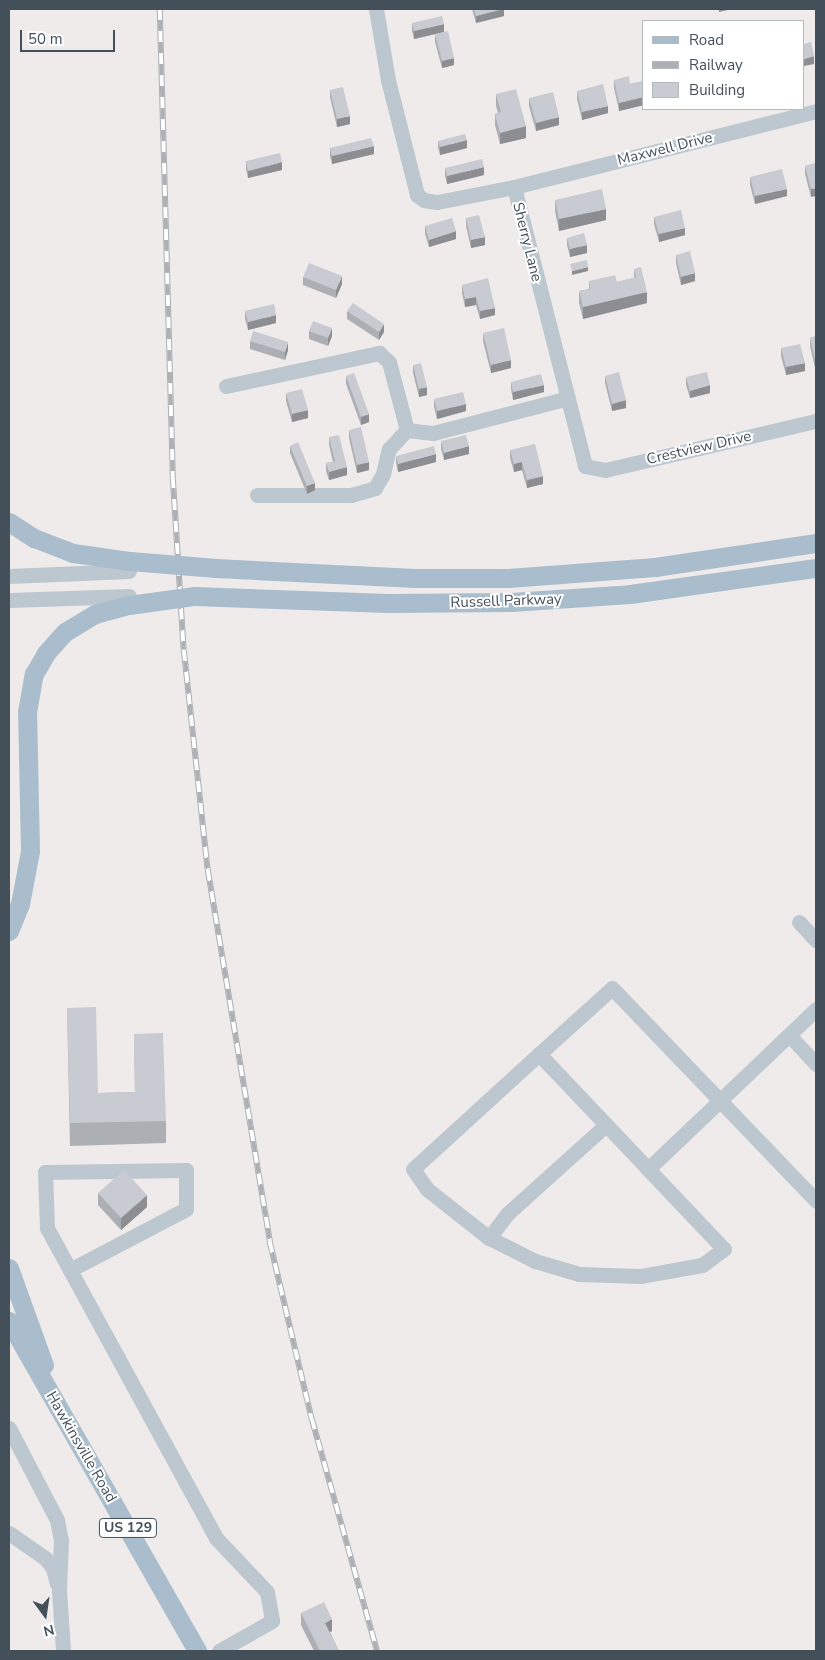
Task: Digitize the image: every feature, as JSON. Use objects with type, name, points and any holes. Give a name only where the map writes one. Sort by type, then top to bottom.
[{"type":"main road","name":"Russell Parkway","points":[[9,522],[34,538],[73,553],[129,566],[225,568],[415,578],[508,578],[655,567],[816,543]]},
{"type":"main road","name":"Russell Parkway","points":[[10,931],[24,888],[30,851],[27,712],[34,674],[46,653],[64,632],[95,614],[129,601],[194,596],[388,603],[512,602],[630,594],[816,568]]},
{"type":"main road","points":[[9,1268],[58,1406]]},
{"type":"main road","name":"Hawkinsville Road","points":[[9,1320],[197,1651]]},
{"type":"street","name":"Sherry Lane","points":[[376,9],[388,80],[417,195],[437,202],[514,187],[584,462]]},
{"type":"street","name":"Maxwell Drive","points":[[514,187],[816,112]]},
{"type":"street","points":[[226,386],[379,353],[389,362],[407,430]]},
{"type":"street","points":[[407,430],[433,433],[568,398]]},
{"type":"street","name":"Crestview Drive","points":[[584,462],[585,466],[605,470],[816,421]]},
{"type":"street","points":[[257,495],[351,495],[375,488],[383,474],[389,449],[407,430]]},
{"type":"street","points":[[9,576],[129,566]]},
{"type":"street","points":[[9,600],[129,601]]},
{"type":"street","points":[[799,922],[816,940]]},
{"type":"street","points":[[539,1054],[724,1249],[702,1265],[649,1274],[579,1274],[535,1261],[489,1238],[427,1188],[413,1169],[539,1054],[612,988],[816,1201]]},
{"type":"street","points":[[648,1169],[816,1009]]},
{"type":"street","points":[[789,1035],[816,1064]]},
{"type":"street","points":[[489,1238],[507,1214],[606,1125]]},
{"type":"street","points":[[70,1270],[186,1209],[186,1170],[45,1172],[47,1228],[216,1538],[267,1592],[272,1622],[219,1651]]},
{"type":"street","points":[[9,1428],[56,1520],[61,1540],[59,1590],[63,1651]]},
{"type":"street","points":[[9,1533],[45,1558],[53,1568],[59,1590]]},
{"type":"building","points":[[474,9],[503,9],[476,16]]},
{"type":"building","points":[[442,16],[444,24],[414,31],[412,23]]},
{"type":"building","points":[[448,31],[454,58],[442,61],[435,34]]},
{"type":"building","points":[[811,42],[814,56],[805,59],[805,44]]},
{"type":"building","points":[[629,76],[630,84],[642,81],[642,97],[619,103],[614,80]]},
{"type":"building","points":[[603,84],[608,106],[582,112],[577,91]]},
{"type":"building","points":[[343,87],[350,116],[337,119],[330,90]]},
{"type":"building","points":[[516,89],[526,126],[500,133],[495,114],[501,112],[496,94]]},
{"type":"building","points":[[553,92],[559,117],[536,123],[529,98]]},
{"type":"building","points":[[465,134],[467,140],[440,147],[438,141]]},
{"type":"building","points":[[371,138],[374,146],[332,156],[330,148]]},
{"type":"building","points":[[280,153],[282,162],[248,171],[246,161]]},
{"type":"building","points":[[482,159],[484,167],[447,176],[445,168]]},
{"type":"building","points":[[816,163],[816,188],[811,189],[805,166]]},
{"type":"building","points":[[782,169],[787,189],[755,196],[750,177]]},
{"type":"building","points":[[602,189],[606,209],[559,219],[555,200]]},
{"type":"building","points":[[681,210],[685,228],[659,234],[654,217]]},
{"type":"building","points":[[479,215],[485,237],[471,240],[466,218]]},
{"type":"building","points":[[452,218],[456,231],[429,240],[425,226]]},
{"type":"building","points":[[584,233],[587,245],[570,249],[567,238]]},
{"type":"building","points":[[690,251],[695,273],[681,277],[676,255]]},
{"type":"building","points":[[587,260],[588,267],[572,271],[570,264]]},
{"type":"building","points":[[309,263],[342,276],[336,290],[303,277]]},
{"type":"building","points":[[641,267],[647,292],[583,307],[579,291],[590,289],[589,281],[615,275],[617,282],[636,277],[634,269]]},
{"type":"building","points":[[488,278],[495,308],[480,311],[476,297],[465,299],[462,285]]},
{"type":"building","points":[[353,303],[384,324],[379,332],[347,311]]},
{"type":"building","points":[[274,304],[276,315],[248,322],[245,311]]},
{"type":"building","points":[[313,321],[332,328],[328,338],[309,331]]},
{"type":"building","points":[[504,328],[511,360],[491,365],[483,333]]},
{"type":"building","points":[[253,331],[288,342],[285,352],[250,341]]},
{"type":"building","points":[[816,336],[816,360],[815,360],[810,338]]},
{"type":"building","points":[[800,344],[805,363],[786,367],[781,348]]},
{"type":"building","points":[[421,363],[427,387],[419,389],[413,365]]},
{"type":"building","points":[[619,372],[626,400],[612,404],[605,376]]},
{"type":"building","points":[[707,372],[710,385],[690,391],[686,377]]},
{"type":"building","points":[[354,373],[369,414],[361,417],[346,376]]},
{"type":"building","points":[[541,374],[544,385],[513,392],[511,382]]},
{"type":"building","points":[[302,389],[308,410],[292,414],[286,393]]},
{"type":"building","points":[[463,392],[466,404],[437,411],[434,399]]},
{"type":"building","points":[[361,427],[369,462],[357,465],[349,430]]},
{"type":"building","points":[[339,435],[347,467],[329,472],[326,463],[335,461],[329,437]]},
{"type":"building","points":[[466,435],[469,446],[444,453],[441,441]]},
{"type":"building","points":[[298,442],[315,483],[307,486],[290,446]]},
{"type":"building","points":[[535,444],[543,476],[527,480],[522,462],[514,464],[510,450]]},
{"type":"building","points":[[434,446],[436,454],[398,464],[396,456]]},
{"type":"building","points":[[96,1007],[98,1093],[135,1092],[134,1034],[163,1033],[166,1121],[70,1123],[67,1008]]},
{"type":"building","points":[[124,1170],[147,1195],[121,1218],[98,1193]]},
{"type":"building","points":[[324,1602],[332,1619],[325,1623],[339,1651],[320,1651],[301,1613]]},
{"type":"railway","points":[[160,9],[173,477],[184,650],[208,870],[270,1242],[312,1419],[377,1651]]}]
